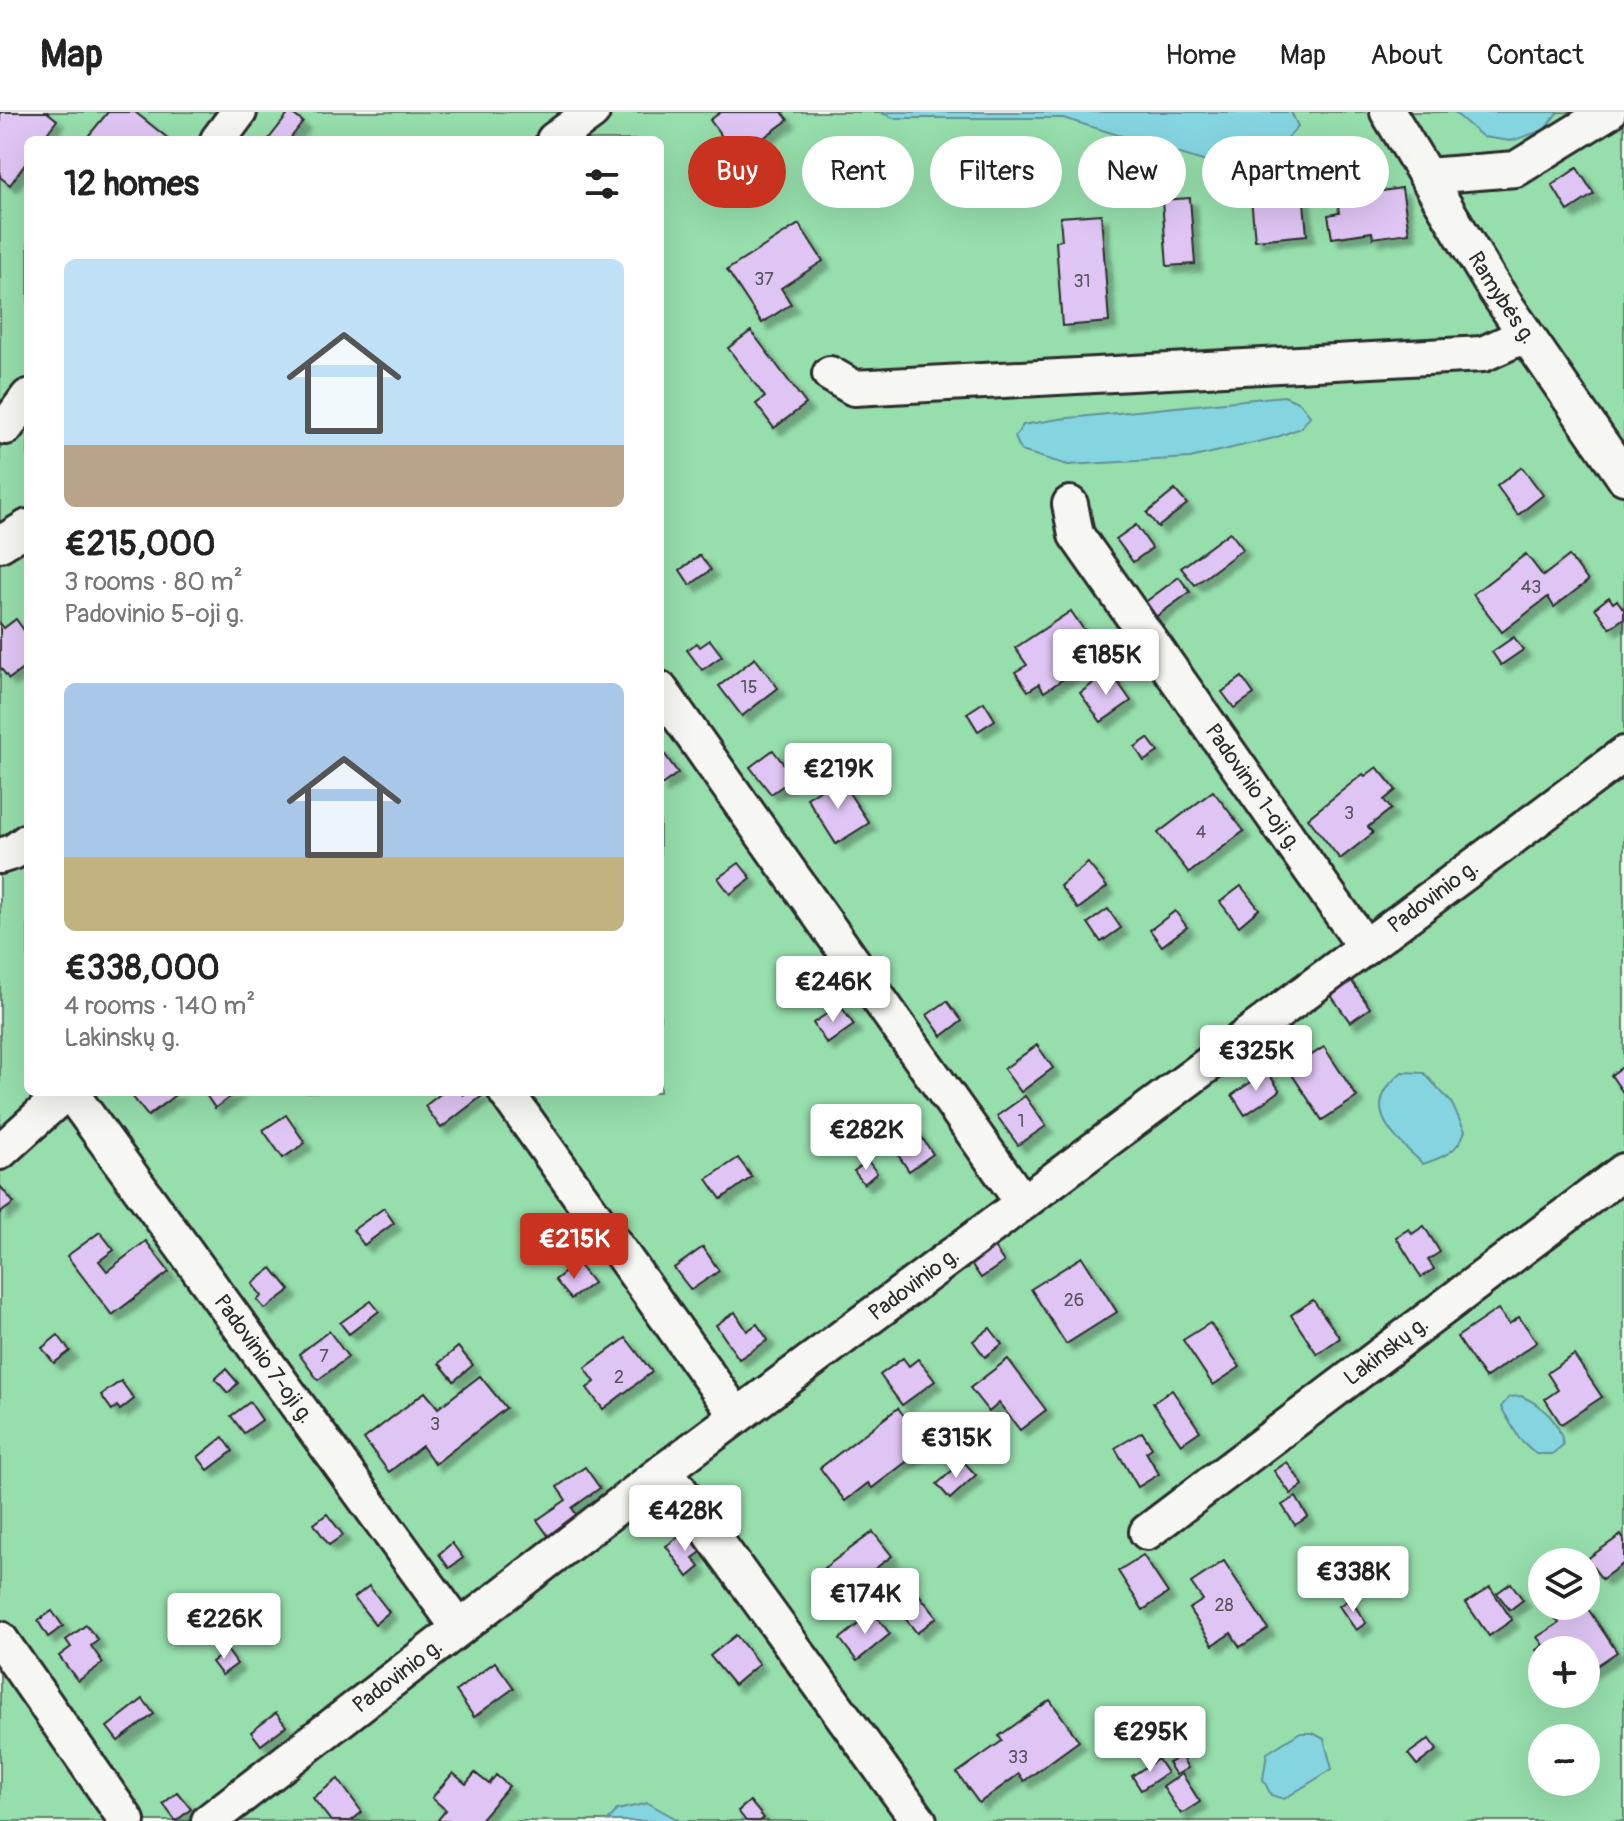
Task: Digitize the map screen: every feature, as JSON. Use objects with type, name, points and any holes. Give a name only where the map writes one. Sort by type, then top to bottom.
[{"type":"street","points":[[221,136],[239,112]]},
{"type":"street","points":[[559,136],[592,112]]},
{"type":"street","name":"Ramybės g.","points":[[1388,112],[1525,335],[1624,477]]},
{"type":"street","points":[[1427,176],[1516,169],[1608,112]]},
{"type":"street","points":[[830,374],[854,388],[1451,356],[1483,354],[1525,335]]},
{"type":"street","points":[[11,430],[24,405]]},
{"type":"street","name":"Padovinio 1-oji g.","points":[[1070,504],[1076,535],[1365,947]]},
{"type":"street","points":[[0,544],[24,529]]},
{"type":"street","points":[[664,695],[1023,1203]]},
{"type":"street","name":"Padovinio g.","points":[[209,1821],[665,1470],[1624,754]]},
{"type":"street","points":[[0,856],[24,844]]},
{"type":"street","points":[[0,1152],[63,1096]]},
{"type":"street","name":"Padovinio 7-oji g.","points":[[71,1096],[459,1628]]},
{"type":"street","points":[[509,1096],[737,1416]]},
{"type":"street","name":"Lakinskų g.","points":[[1147,1532],[1624,1171]]},
{"type":"street","points":[[665,1470],[919,1821]]},
{"type":"street","points":[[0,1639],[127,1821]]},
{"type":"green space","points":[[0,112],[1624,112],[1624,1821],[0,1821]]},
{"type":"water","points":[[880,112],[1291,112],[1298,126],[1290,136],[1202,136],[1202,161],[1186,156],[1186,136],[1122,136],[1063,118],[893,118]]},
{"type":"water","points":[[1454,112],[1557,113],[1544,130],[1511,141],[1483,137]]},
{"type":"water","points":[[1284,396],[1300,403],[1310,416],[1301,428],[1274,438],[1190,458],[1068,465],[1021,451],[1015,437],[1023,425],[1059,419]]},
{"type":"water","points":[[1402,1072],[1424,1073],[1451,1102],[1465,1131],[1454,1149],[1423,1164],[1391,1131],[1381,1109],[1382,1098],[1389,1085]]},
{"type":"water","points":[[1521,1396],[1543,1409],[1559,1429],[1563,1445],[1552,1454],[1536,1454],[1519,1438],[1501,1407],[1509,1397]]},
{"type":"water","points":[[1299,1733],[1313,1733],[1324,1739],[1332,1769],[1284,1799],[1271,1795],[1263,1779],[1267,1753]]},
{"type":"water","points":[[648,1803],[680,1821],[608,1821],[617,1810]]},
{"type":"building","points":[[0,112],[47,112],[57,120],[45,136],[24,136],[24,166],[10,185],[0,177]]},
{"type":"building","points":[[108,112],[135,112],[165,136],[88,136]]},
{"type":"building","points":[[290,112],[303,122],[292,136],[271,136]]},
{"type":"building","points":[[721,112],[782,112],[788,120],[766,136],[722,136],[710,120]]},
{"type":"building","points":[[1577,168],[1594,194],[1568,211],[1552,185]]},
{"type":"building","points":[[1402,188],[1409,233],[1373,238],[1372,232],[1332,238],[1328,215],[1339,213],[1338,208],[1389,208],[1389,190]]},
{"type":"building","points":[[1186,198],[1190,198],[1195,264],[1167,266],[1163,208],[1186,208]]},
{"type":"building","points":[[1252,208],[1304,208],[1307,235],[1255,240]]},
{"type":"building","points":[[1101,214],[1109,322],[1062,326],[1056,241],[1062,240],[1060,217]]},
{"type":"building","points":[[799,224],[823,261],[781,288],[791,304],[762,323],[727,270]]},
{"type":"building","points":[[751,331],[806,404],[774,428],[756,404],[765,397],[728,348]]},
{"type":"building","points":[[1522,467],[1543,495],[1518,515],[1497,486]]},
{"type":"building","points":[[1175,490],[1187,504],[1158,527],[1147,513]]},
{"type":"building","points":[[1136,525],[1152,548],[1133,562],[1116,539]]},
{"type":"building","points":[[1230,532],[1243,549],[1195,585],[1181,568]]},
{"type":"building","points":[[1526,554],[1543,576],[1569,556],[1588,581],[1554,607],[1548,597],[1502,632],[1473,594]]},
{"type":"building","points":[[700,555],[711,570],[690,585],[680,570]]},
{"type":"building","points":[[1179,577],[1190,592],[1154,618],[1144,603]]},
{"type":"building","points":[[1609,597],[1613,603],[1617,600],[1624,610],[1624,618],[1610,628],[1595,608]]},
{"type":"building","points":[[1071,611],[1100,654],[1044,692],[1039,684],[1028,691],[1015,672],[1027,665],[1015,648]]},
{"type":"building","points":[[16,619],[24,630],[24,668],[9,679],[0,667],[0,623],[4,628]]},
{"type":"building","points":[[1514,637],[1523,650],[1501,665],[1492,652]]},
{"type":"building","points":[[710,640],[722,656],[702,670],[687,650],[697,643],[700,647]]},
{"type":"building","points":[[755,658],[778,688],[742,716],[719,686]]},
{"type":"building","points":[[1110,671],[1131,701],[1101,722],[1080,693]]},
{"type":"building","points":[[1242,677],[1254,694],[1234,708],[1222,692]]},
{"type":"building","points":[[984,702],[995,720],[978,731],[967,713]]},
{"type":"building","points":[[1148,738],[1158,752],[1144,761],[1135,747]]},
{"type":"building","points":[[773,750],[794,778],[771,794],[750,767]]},
{"type":"building","points":[[664,753],[678,773],[664,783]]},
{"type":"building","points":[[1377,767],[1396,790],[1384,800],[1391,809],[1368,827],[1373,833],[1340,859],[1308,818],[1363,774],[1365,776]]},
{"type":"building","points":[[839,778],[869,823],[836,844],[807,798]]},
{"type":"building","points":[[1213,791],[1244,831],[1189,873],[1158,833]]},
{"type":"building","points":[[739,863],[751,878],[730,894],[718,878]]},
{"type":"building","points":[[1088,863],[1107,887],[1078,909],[1060,886]]},
{"type":"building","points":[[1241,886],[1259,909],[1239,926],[1220,902]]},
{"type":"building","points":[[1108,909],[1121,928],[1101,942],[1088,923]]},
{"type":"building","points":[[1175,911],[1187,927],[1162,946],[1150,930]]},
{"type":"building","points":[[1351,980],[1370,1008],[1350,1022],[1330,994]]},
{"type":"building","points":[[947,1001],[962,1021],[942,1036],[927,1015]]},
{"type":"building","points":[[840,1005],[854,1025],[827,1044],[813,1023]]},
{"type":"building","points":[[1037,1045],[1053,1068],[1021,1092],[1004,1069]]},
{"type":"building","points":[[1324,1047],[1357,1097],[1322,1120],[1289,1070]]},
{"type":"building","points":[[1624,1066],[1624,1094],[1611,1075]]},
{"type":"building","points":[[1267,1071],[1280,1091],[1245,1115],[1232,1095]]},
{"type":"building","points":[[132,1096],[174,1096],[148,1116]]},
{"type":"building","points":[[207,1096],[232,1096],[215,1108]]},
{"type":"building","points":[[438,1096],[482,1096],[441,1128],[425,1106]]},
{"type":"building","points":[[1025,1096],[1046,1126],[1018,1145],[997,1116]]},
{"type":"building","points":[[286,1115],[305,1143],[283,1158],[263,1130]]},
{"type":"building","points":[[914,1126],[933,1154],[909,1171],[890,1143]]},
{"type":"building","points":[[738,1158],[752,1177],[721,1199],[707,1179]]},
{"type":"building","points":[[868,1161],[877,1173],[864,1184],[854,1171]]},
{"type":"building","points":[[0,1186],[14,1203],[0,1213]]},
{"type":"building","points":[[384,1208],[394,1223],[364,1245],[353,1230]]},
{"type":"building","points":[[1424,1226],[1440,1252],[1428,1260],[1434,1269],[1421,1277],[1396,1237],[1409,1229],[1412,1234]]},
{"type":"building","points":[[100,1232],[114,1250],[99,1261],[107,1271],[146,1241],[169,1272],[112,1315],[67,1256]]},
{"type":"building","points":[[993,1246],[1004,1262],[981,1278],[970,1262]]},
{"type":"building","points":[[703,1247],[719,1271],[691,1290],[674,1268]]},
{"type":"building","points":[[1082,1257],[1117,1312],[1066,1344],[1031,1289]]},
{"type":"building","points":[[577,1263],[593,1283],[571,1299],[555,1280]]},
{"type":"building","points":[[272,1268],[290,1290],[265,1309],[257,1300],[262,1296],[252,1284]]},
{"type":"building","points":[[1313,1300],[1340,1338],[1317,1354],[1291,1315]]},
{"type":"building","points":[[371,1301],[379,1311],[349,1334],[340,1323]]},
{"type":"building","points":[[1498,1309],[1509,1324],[1519,1317],[1537,1342],[1485,1378],[1457,1337]]},
{"type":"building","points":[[735,1312],[747,1331],[757,1324],[768,1340],[739,1359],[716,1325]]},
{"type":"building","points":[[1210,1323],[1240,1367],[1213,1385],[1183,1340]]},
{"type":"building","points":[[990,1328],[1002,1344],[985,1357],[973,1341]]},
{"type":"building","points":[[329,1331],[348,1357],[318,1380],[299,1354]]},
{"type":"building","points":[[58,1335],[70,1351],[54,1363],[42,1348]]},
{"type":"building","points":[[626,1338],[652,1372],[603,1409],[587,1388],[595,1382],[585,1368]]},
{"type":"building","points":[[458,1347],[473,1365],[454,1381],[439,1363]]},
{"type":"building","points":[[1574,1355],[1602,1397],[1561,1424],[1545,1399],[1558,1390],[1547,1373]]},
{"type":"building","points":[[903,1358],[909,1366],[918,1359],[935,1381],[902,1405],[880,1375]]},
{"type":"building","points":[[1008,1359],[1046,1410],[1020,1430],[999,1403],[989,1412],[970,1388]]},
{"type":"building","points":[[226,1369],[238,1383],[228,1393],[215,1379]]},
{"type":"building","points":[[480,1376],[506,1408],[435,1464],[422,1446],[389,1472],[364,1439],[425,1392],[438,1408]]},
{"type":"building","points":[[121,1381],[134,1399],[120,1410],[117,1406],[112,1410],[101,1395]]},
{"type":"building","points":[[1172,1390],[1200,1431],[1181,1444],[1153,1403]]},
{"type":"building","points":[[250,1402],[262,1420],[244,1433],[231,1416]]},
{"type":"building","points":[[898,1408],[927,1446],[872,1488],[868,1483],[845,1501],[820,1468]]},
{"type":"building","points":[[1142,1432],[1152,1448],[1146,1452],[1159,1474],[1138,1487],[1115,1448]]},
{"type":"building","points":[[223,1437],[233,1451],[208,1470],[198,1457]]},
{"type":"building","points":[[963,1461],[976,1475],[950,1499],[937,1484]]},
{"type":"building","points":[[1287,1462],[1303,1485],[1291,1494],[1274,1471]]},
{"type":"building","points":[[585,1467],[600,1488],[572,1508],[578,1517],[550,1538],[537,1520],[566,1500],[557,1487]]},
{"type":"building","points":[[1296,1497],[1308,1517],[1295,1525],[1282,1505]]},
{"type":"building","points":[[327,1514],[343,1535],[329,1545],[314,1524]]},
{"type":"building","points":[[687,1531],[701,1552],[693,1558],[700,1567],[688,1577],[666,1546]]},
{"type":"building","points":[[873,1532],[892,1556],[842,1593],[824,1568]]},
{"type":"building","points":[[1621,1535],[1624,1540],[1624,1563],[1602,1579],[1600,1576],[1600,1550]]},
{"type":"building","points":[[452,1543],[463,1558],[449,1568],[439,1554]]},
{"type":"building","points":[[1143,1555],[1168,1593],[1143,1610],[1118,1571]]},
{"type":"building","points":[[1224,1561],[1268,1629],[1240,1647],[1231,1633],[1213,1645],[1189,1609],[1203,1600],[1191,1583]]},
{"type":"building","points":[[1511,1583],[1523,1600],[1510,1610],[1497,1593]]},
{"type":"building","points":[[911,1585],[937,1617],[917,1633],[891,1600]]},
{"type":"building","points":[[369,1586],[389,1612],[375,1624],[354,1598]]},
{"type":"building","points":[[1490,1587],[1512,1620],[1489,1636],[1466,1603]]},
{"type":"building","points":[[1350,1599],[1366,1623],[1356,1630],[1339,1606]]},
{"type":"building","points":[[52,1611],[63,1626],[48,1637],[38,1621]]},
{"type":"building","points":[[873,1612],[890,1634],[857,1661],[840,1639]]},
{"type":"building","points":[[1557,1620],[1595,1620],[1617,1652],[1600,1664],[1600,1636],[1539,1636],[1559,1623]]},
{"type":"building","points":[[86,1625],[98,1640],[91,1646],[103,1663],[78,1681],[59,1656],[71,1647],[66,1640]]},
{"type":"building","points":[[736,1635],[759,1664],[734,1685],[710,1656]]},
{"type":"building","points":[[225,1647],[237,1664],[222,1675],[212,1662],[219,1657],[216,1653]]},
{"type":"building","points":[[495,1662],[514,1688],[474,1717],[456,1691]]},
{"type":"building","points":[[143,1699],[154,1714],[118,1741],[107,1727]]},
{"type":"building","points":[[1050,1700],[1079,1741],[1024,1781],[1019,1774],[979,1803],[957,1773],[1002,1741],[999,1736]]},
{"type":"building","points":[[276,1713],[286,1726],[261,1745],[251,1732]]},
{"type":"building","points":[[1429,1739],[1437,1750],[1417,1765],[1408,1754]]},
{"type":"building","points":[[1181,1756],[1188,1768],[1176,1775],[1168,1763]]},
{"type":"building","points":[[1158,1759],[1167,1773],[1141,1790],[1132,1776]]},
{"type":"building","points":[[453,1773],[466,1784],[475,1773],[489,1784],[496,1775],[509,1786],[479,1821],[437,1821],[446,1810],[432,1798]]},
{"type":"building","points":[[1182,1774],[1200,1802],[1181,1814],[1163,1787]]},
{"type":"building","points":[[338,1779],[362,1812],[351,1821],[331,1821],[313,1798]]},
{"type":"building","points":[[177,1792],[191,1809],[176,1821],[163,1804]]},
{"type":"building","points":[[750,1801],[764,1818],[760,1821],[746,1821],[738,1811]]}]
